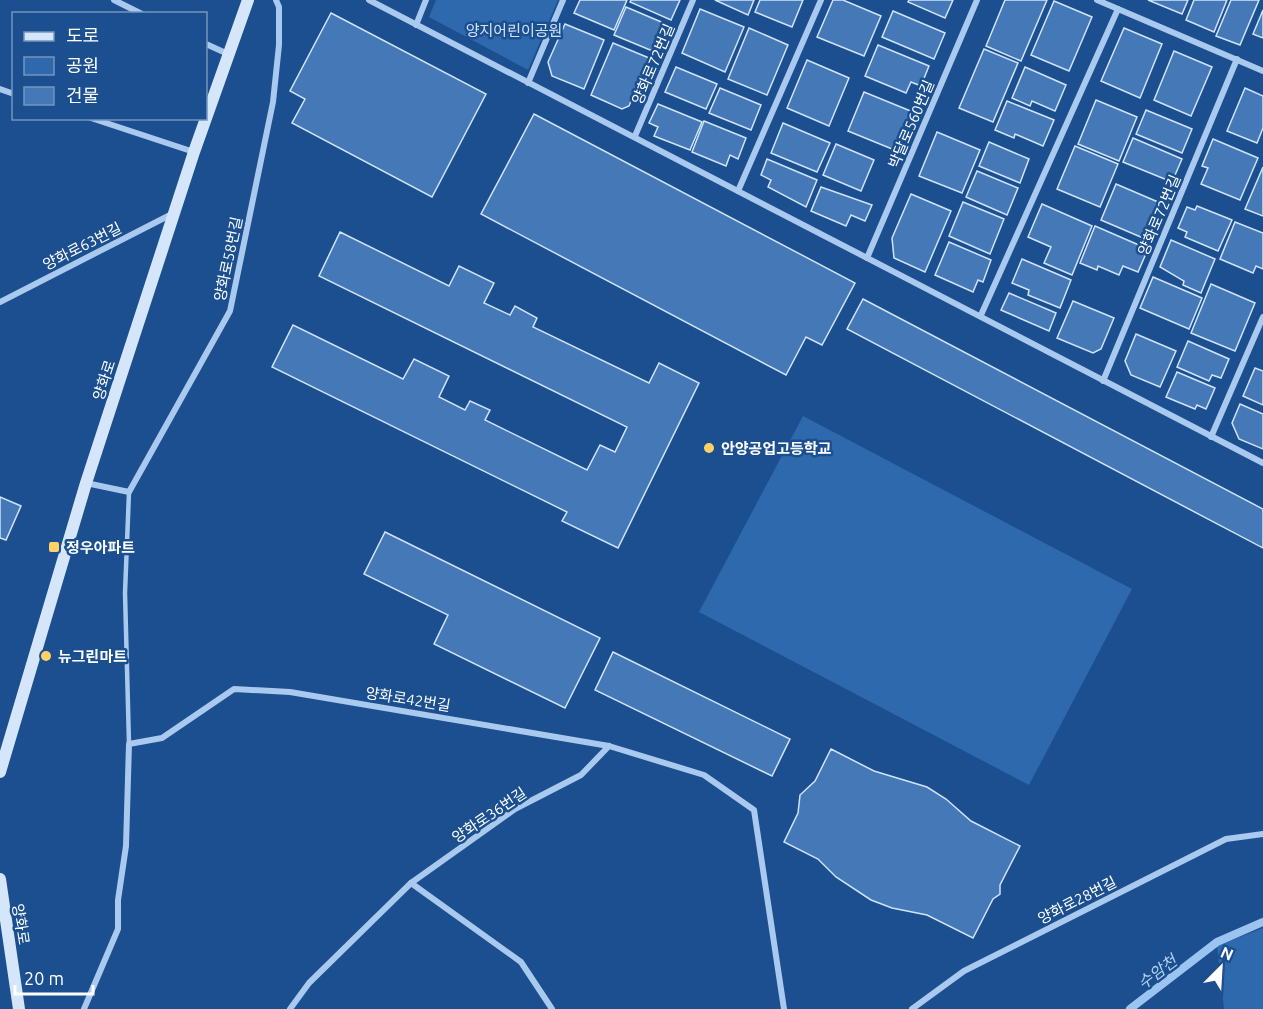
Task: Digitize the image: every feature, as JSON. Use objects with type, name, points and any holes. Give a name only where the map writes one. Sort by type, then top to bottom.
[{"type":"street","points":[[114,0],[138,12]]},
{"type":"street","name":"양화로","points":[[207,116],[248,0]]},
{"type":"street","name":"양화로58번길","points":[[129,492],[230,311],[273,102],[279,45],[279,8],[276,0]]},
{"type":"street","points":[[369,0],[981,315],[1263,464]]},
{"type":"street","points":[[416,25],[426,0]]},
{"type":"street","points":[[528,83],[563,0]]},
{"type":"street","name":"양화로72번길","points":[[635,136],[693,0]]},
{"type":"street","points":[[738,191],[821,0]]},
{"type":"street","name":"박달로560번길","points":[[867,258],[977,0]]},
{"type":"street","points":[[1097,0],[1263,71]]},
{"type":"street","points":[[981,315],[1118,9]]},
{"type":"street","points":[[207,44],[229,55]]},
{"type":"street","name":"양화로72번길","points":[[1103,381],[1237,59]]},
{"type":"street","points":[[97,120],[194,152]]},
{"type":"street","name":"양화로","points":[[0,772],[86,483],[206,120]]},
{"type":"street","name":"양화로63번길","points":[[0,302],[175,212]]},
{"type":"street","points":[[1211,437],[1263,317]]},
{"type":"street","points":[[86,483],[129,492]]},
{"type":"street","name":"양화로42번길","points":[[129,744],[162,738],[234,689],[290,692],[609,746],[704,775],[754,810],[784,1009]]},
{"type":"street","points":[[84,1009],[118,929],[118,900],[126,846],[129,744]]},
{"type":"street","name":"양화로36번길","points":[[290,1009],[309,983],[411,883],[515,808],[581,775],[609,746]]},
{"type":"street","name":"양화로28번길","points":[[912,1009],[964,971],[1226,839],[1263,834]]},
{"type":"street","name":"양화로","points":[[0,879],[19,1009]]},
{"type":"street","points":[[411,883],[521,962],[552,1009]]},
{"type":"lane","points":[[129,492],[125,593],[129,744]]},
{"type":"green space","name":"양지어린이공원","points":[[436,0],[558,0],[528,70],[429,17]]},
{"type":"green space","points":[[803,416],[1132,589],[1029,785],[699,612]]},
{"type":"green space","points":[[1263,928],[1263,1009],[1224,1009],[1217,946]]},
{"type":"building","points":[[580,0],[627,0],[614,30],[574,13]]},
{"type":"building","points":[[631,0],[680,0],[671,20],[630,2]]},
{"type":"building","points":[[715,0],[754,0],[748,15]]},
{"type":"building","points":[[760,0],[803,0],[792,27],[755,12]]},
{"type":"building","points":[[833,0],[843,0],[881,16],[864,56],[817,37]]},
{"type":"building","points":[[909,0],[953,0],[945,18],[908,2]]},
{"type":"building","points":[[1005,0],[1047,0],[1021,61],[986,46]]},
{"type":"building","points":[[1148,0],[1188,0],[1182,14]]},
{"type":"building","points":[[1194,0],[1227,0],[1214,32],[1186,20]]},
{"type":"building","points":[[1231,0],[1259,0],[1240,45],[1216,36]]},
{"type":"building","points":[[1054,1],[1092,17],[1069,71],[1031,55]]},
{"type":"building","points":[[626,7],[666,24],[655,52],[614,35]]},
{"type":"building","points":[[700,9],[744,27],[725,72],[682,53]]},
{"type":"building","points":[[1263,10],[1263,38],[1253,34]]},
{"type":"building","points":[[893,11],[945,33],[934,59],[882,37]]},
{"type":"building","points":[[331,13],[486,94],[432,197],[292,123],[305,99],[290,91]]},
{"type":"building","points":[[565,24],[604,40],[584,89],[552,76],[548,62]]},
{"type":"building","points":[[749,28],[788,45],[767,95],[728,79]]},
{"type":"building","points":[[1124,28],[1162,44],[1140,98],[1101,81]]},
{"type":"building","points":[[613,43],[649,58],[629,106],[622,109],[591,95]]},
{"type":"building","points":[[878,45],[929,66],[921,86],[911,82],[906,93],[865,76]]},
{"type":"building","points":[[984,49],[1018,63],[993,122],[959,108]]},
{"type":"building","points":[[1174,51],[1212,67],[1191,116],[1154,100]]},
{"type":"building","points":[[807,60],[849,78],[829,126],[787,108]]},
{"type":"building","points":[[676,67],[717,84],[706,109],[665,92]]},
{"type":"building","points":[[1025,67],[1066,85],[1055,111],[1032,101],[1030,106],[1012,98]]},
{"type":"building","points":[[720,88],[761,105],[751,130],[709,113]]},
{"type":"building","points":[[1245,88],[1263,96],[1263,128],[1257,143],[1227,131]]},
{"type":"building","points":[[864,92],[913,112],[897,151],[848,131]]},
{"type":"building","points":[[1096,100],[1137,117],[1119,161],[1078,144]]},
{"type":"building","points":[[1007,101],[1054,120],[1043,146],[1015,134],[1014,138],[995,130]]},
{"type":"building","points":[[658,104],[702,122],[690,150],[654,136],[658,127],[649,123]]},
{"type":"building","points":[[1146,110],[1192,129],[1182,153],[1136,134]]},
{"type":"building","points":[[534,114],[855,283],[822,345],[806,337],[786,375],[481,214]]},
{"type":"building","points":[[704,121],[746,138],[738,159],[730,155],[726,166],[692,152]]},
{"type":"building","points":[[783,123],[830,143],[817,172],[771,153]]},
{"type":"building","points":[[937,132],[980,150],[962,193],[919,176]]},
{"type":"building","points":[[1133,138],[1182,159],[1172,182],[1123,162]]},
{"type":"building","points":[[1213,139],[1258,158],[1240,200],[1201,184],[1208,168],[1202,166]]},
{"type":"building","points":[[989,142],[1029,159],[1020,183],[979,166]]},
{"type":"building","points":[[836,144],[874,160],[861,191],[823,175]]},
{"type":"building","points":[[1075,146],[1118,164],[1100,207],[1057,189]]},
{"type":"building","points":[[767,159],[817,180],[806,207],[768,187],[771,180],[761,175]]},
{"type":"building","points":[[1263,167],[1263,216],[1245,209]]},
{"type":"building","points":[[977,171],[1018,188],[1007,215],[966,197]]},
{"type":"building","points":[[1116,184],[1158,202],[1143,238],[1101,220]]},
{"type":"building","points":[[821,187],[872,205],[865,221],[851,215],[846,226],[811,211]]},
{"type":"building","points":[[911,194],[951,211],[925,272],[894,258],[892,238]]},
{"type":"building","points":[[963,202],[1004,219],[990,254],[949,236]]},
{"type":"building","points":[[1042,204],[1092,226],[1072,275],[1044,263],[1051,247],[1028,237]]},
{"type":"building","points":[[1197,206],[1232,220],[1218,251],[1185,237],[1187,232],[1178,228],[1187,207],[1195,210]]},
{"type":"building","points":[[1235,222],[1263,233],[1263,269],[1256,266],[1253,273],[1220,259]]},
{"type":"building","points":[[1095,226],[1148,249],[1138,272],[1123,266],[1119,275],[1098,266],[1097,270],[1080,263]]},
{"type":"building","points":[[340,232],[449,286],[459,266],[494,283],[484,303],[510,315],[515,306],[537,318],[533,327],[649,383],[659,363],[699,383],[618,548],[562,521],[567,512],[272,367],[293,325],[403,379],[414,359],[449,376],[439,397],[465,410],[470,401],[490,410],[485,420],[587,470],[600,445],[615,452],[627,427],[319,276]]},
{"type":"building","points":[[1171,240],[1215,259],[1201,293],[1183,285],[1184,281],[1160,267]]},
{"type":"building","points":[[949,242],[991,260],[983,282],[978,280],[973,292],[935,275]]},
{"type":"building","points":[[1022,259],[1071,280],[1060,308],[1028,295],[1029,290],[1012,283]]},
{"type":"building","points":[[1153,277],[1202,298],[1189,329],[1140,308]]},
{"type":"building","points":[[1211,284],[1255,303],[1235,351],[1191,333]]},
{"type":"building","points":[[1009,293],[1056,313],[1049,331],[1001,310]]},
{"type":"building","points":[[863,299],[1263,509],[1263,548],[847,329]]},
{"type":"building","points":[[1073,301],[1114,318],[1101,349],[1093,353],[1057,338]]},
{"type":"building","points":[[1136,334],[1176,351],[1160,387],[1131,375],[1125,361]]},
{"type":"building","points":[[1188,341],[1229,359],[1221,378],[1212,375],[1209,381],[1177,367]]},
{"type":"building","points":[[1255,368],[1263,371],[1263,405],[1243,396]]},
{"type":"building","points":[[1177,372],[1215,388],[1206,409],[1197,405],[1195,409],[1166,397]]},
{"type":"building","points":[[1240,404],[1263,414],[1263,449],[1239,439],[1232,423]]},
{"type":"building","points":[[0,497],[21,506],[6,540],[0,538]]},
{"type":"building","points":[[385,532],[600,638],[565,708],[434,644],[448,615],[364,574]]},
{"type":"building","points":[[613,652],[790,739],[772,776],[595,690]]},
{"type":"building","points":[[831,749],[874,771],[927,787],[946,799],[971,821],[1020,846],[1000,885],[1000,894],[993,899],[973,938],[927,915],[892,908],[871,900],[836,877],[818,859],[784,842],[798,813],[800,795],[815,781]]},
{"type":"waterway","name":"수암천","points":[[1130,1009],[1217,942],[1263,922]]},
{"type":"place","name":"안양공업고등학교","points":[[709,448]]},
{"type":"place","name":"정우아파트","points":[[54,547]]},
{"type":"place","name":"뉴그린마트","points":[[46,656]]}]
